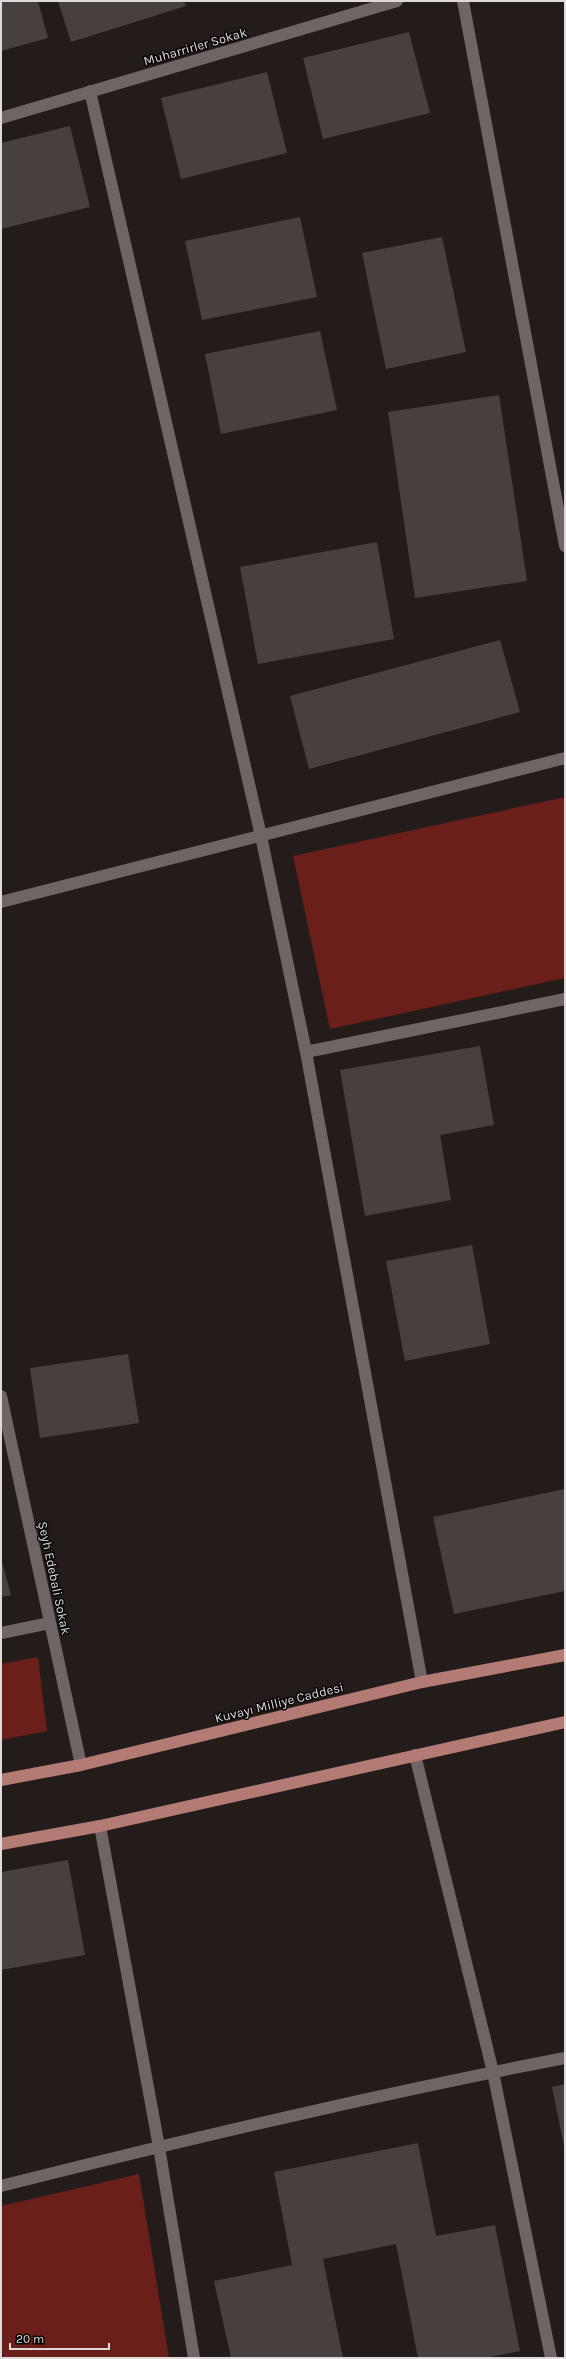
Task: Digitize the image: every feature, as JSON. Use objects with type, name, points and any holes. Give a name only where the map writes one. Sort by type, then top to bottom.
[{"type":"main road","name":"Kuvayı Milliye Caddesi","points":[[1,1780],[81,1765],[422,1682],[565,1655]]},
{"type":"main road","points":[[1,1844],[100,1826],[565,1722]]},
{"type":"street","name":"Muharrirler Sokak","points":[[1,118],[397,1]]},
{"type":"street","points":[[463,1],[565,546]]},
{"type":"street","points":[[90,91],[261,836],[306,1052],[422,1682]]},
{"type":"street","points":[[1,902],[565,758]]},
{"type":"street","points":[[306,1052],[565,999]]},
{"type":"street","name":"Şeyh Edebali Sokak","points":[[1,1396],[81,1765]]},
{"type":"street","points":[[1,1633],[50,1623]]},
{"type":"street","points":[[415,1755],[493,2072],[550,2358]]},
{"type":"street","points":[[100,1826],[158,2147],[194,2358]]},
{"type":"street","points":[[1,2186],[158,2147],[493,2072],[565,2058]]},
{"type":"shaded area","points":[[565,797],[565,978],[330,1029],[293,856]]},
{"type":"shaded area","points":[[38,1657],[47,1731],[1,1740],[1,1664]]},
{"type":"shaded area","points":[[139,2174],[169,2358],[3,2358],[1,2339],[1,2206]]},
{"type":"building","points":[[1,1],[38,1],[48,38],[1,51]]},
{"type":"building","points":[[58,1],[184,1],[186,6],[71,42]]},
{"type":"building","points":[[409,32],[430,113],[323,139],[303,58]]},
{"type":"building","points":[[267,72],[287,153],[181,179],[161,98]]},
{"type":"building","points":[[70,126],[90,207],[1,229],[1,143]]},
{"type":"building","points":[[300,217],[317,297],[202,320],[185,241]]},
{"type":"building","points":[[442,237],[466,352],[386,369],[362,253]]},
{"type":"building","points":[[320,331],[337,410],[221,434],[205,354]]},
{"type":"building","points":[[499,395],[527,581],[415,598],[388,412]]},
{"type":"building","points":[[377,542],[394,639],[258,664],[240,567]]},
{"type":"building","points":[[500,640],[520,712],[309,769],[290,696]]},
{"type":"building","points":[[480,1046],[494,1125],[440,1135],[451,1200],[365,1216],[340,1070]]},
{"type":"building","points":[[472,1245],[490,1344],[405,1361],[386,1261]]},
{"type":"building","points":[[128,1354],[139,1423],[40,1438],[30,1368]]},
{"type":"building","points":[[565,1489],[565,1591],[454,1614],[433,1517]]},
{"type":"building","points":[[1,1558],[11,1595],[1,1597]]},
{"type":"building","points":[[68,1860],[85,1955],[1,1970],[1,1872]]},
{"type":"building","points":[[565,2084],[565,2146],[564,2146],[552,2087]]},
{"type":"building","points":[[418,2143],[436,2236],[495,2225],[520,2351],[485,2358],[418,2358],[396,2244],[323,2259],[343,2358],[231,2358],[214,2281],[292,2265],[274,2172]]}]
